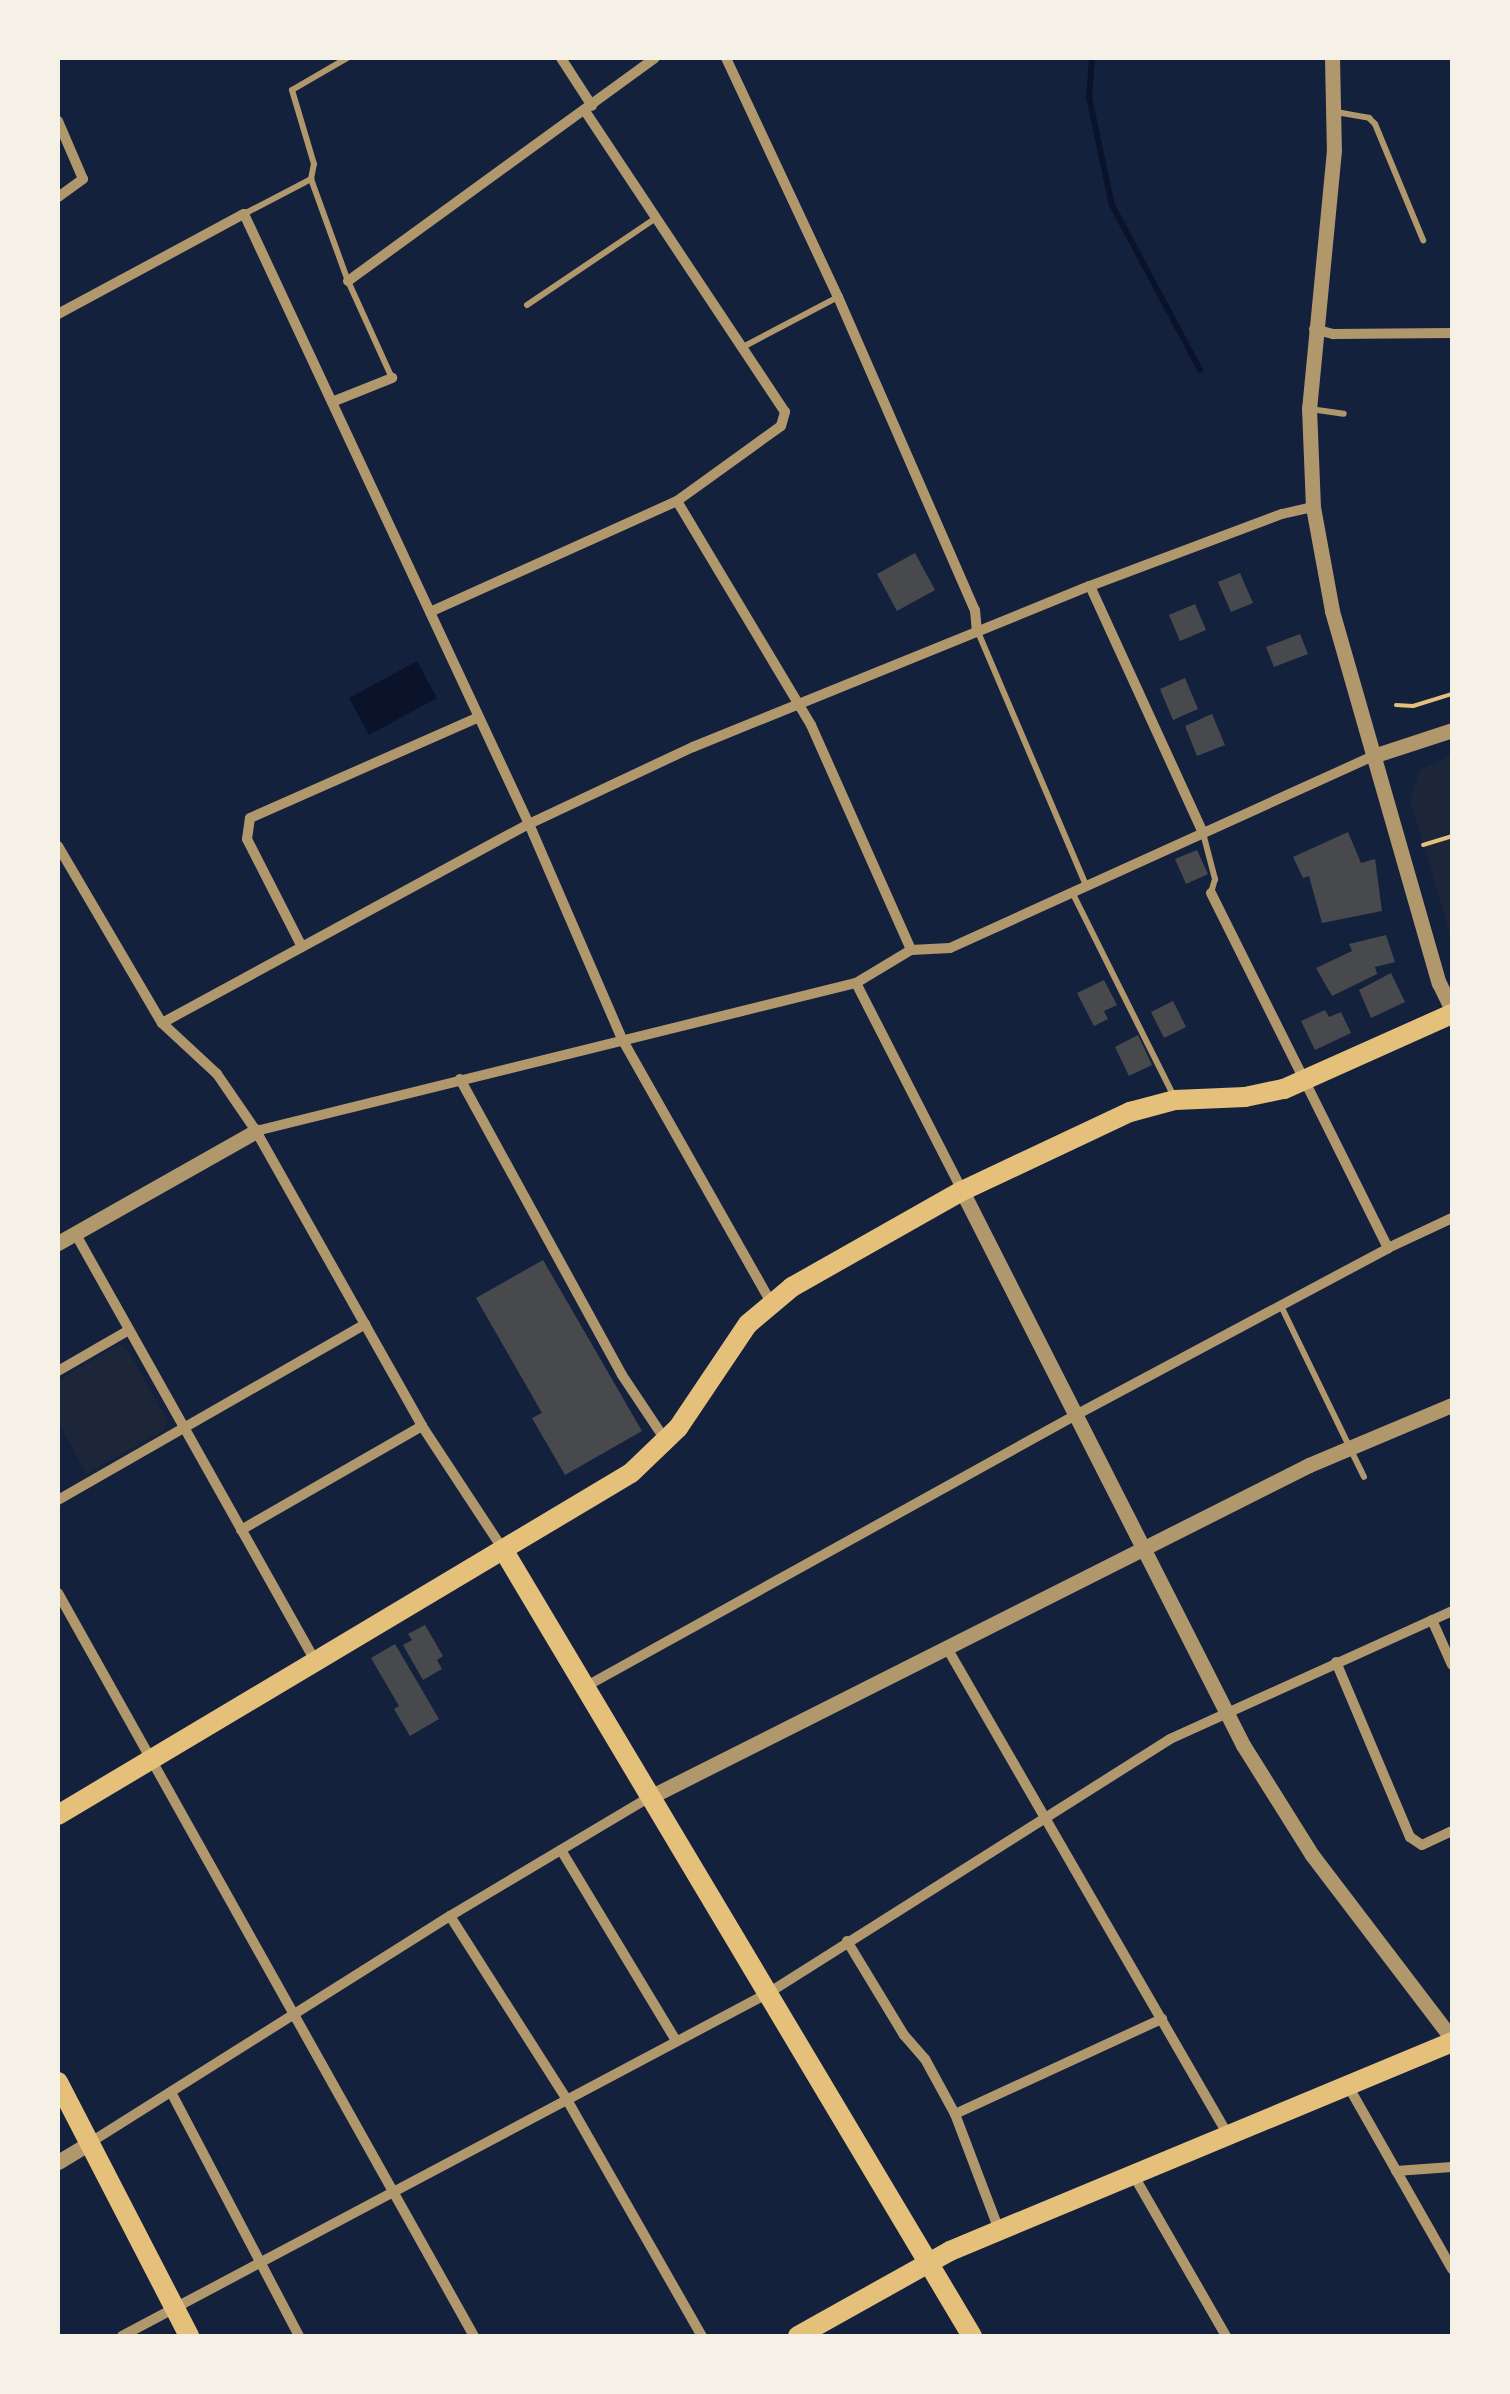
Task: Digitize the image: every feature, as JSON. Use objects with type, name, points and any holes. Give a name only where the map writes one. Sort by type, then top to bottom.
[{"type":"main road","points":[[58,1815],[631,1473],[666,1441],[737,1338],[770,1302],[962,1191],[1130,1112],[1175,1100],[1245,1097],[1306,1081],[1452,1012]]},
{"type":"main road","points":[[504,1551],[972,2336]]},
{"type":"main road","points":[[798,2336],[928,2262],[1452,2041]]},
{"type":"main road","points":[[58,2082],[190,2336]]},
{"type":"street","points":[[430,612],[677,501],[781,426],[785,412],[656,218],[561,58]]},
{"type":"street","points":[[348,281],[655,58]]},
{"type":"street","points":[[726,58],[838,297],[975,610],[977,630]]},
{"type":"street","points":[[1332,58],[1336,112],[1308,408],[1313,508],[1332,611],[1439,983],[1452,1012]]},
{"type":"street","points":[[58,121],[83,179],[58,196]]},
{"type":"street","points":[[58,314],[244,214],[530,824],[622,1039],[770,1302]]},
{"type":"street","points":[[1314,330],[1333,334],[1452,333]]},
{"type":"street","points":[[332,402],[392,378]]},
{"type":"street","points":[[677,501],[812,726],[911,950]]},
{"type":"street","points":[[162,1023],[530,824],[796,704],[1090,586],[1282,514],[1313,508]]},
{"type":"street","points":[[1090,586],[1202,832]]},
{"type":"street","points":[[301,945],[248,839],[250,818],[480,718]]},
{"type":"street","points":[[58,1243],[256,1131],[856,983],[911,950],[950,948],[1376,755],[1452,730]]},
{"type":"street","points":[[58,846],[162,1023],[218,1074],[256,1131],[422,1426],[504,1551]]},
{"type":"street","points":[[1212,893],[1388,1248]]},
{"type":"street","points":[[856,983],[1225,1712],[1312,1854],[1452,2041]]},
{"type":"street","points":[[460,1080],[622,1375],[666,1441]]},
{"type":"street","points":[[583,1688],[1074,1416],[1388,1248],[1452,1218]]},
{"type":"street","points":[[75,1233],[316,1662]]},
{"type":"street","points":[[58,1500],[364,1324]]},
{"type":"street","points":[[58,1371],[129,1330]]},
{"type":"street","points":[[58,2162],[450,1916],[650,1797],[1351,1447],[1452,1405]]},
{"type":"street","points":[[242,1530],[422,1426]]},
{"type":"street","points":[[58,1593],[474,2336]]},
{"type":"street","points":[[122,2336],[392,2189],[770,1992],[1170,1738],[1452,1611]]},
{"type":"street","points":[[1432,1620],[1452,1665]]},
{"type":"street","points":[[947,1648],[1228,2135]]},
{"type":"street","points":[[1336,1662],[1410,1837],[1422,1845],[1452,1830]]},
{"type":"street","points":[[561,1850],[676,2041]]},
{"type":"street","points":[[450,1916],[566,2098],[702,2336]]},
{"type":"street","points":[[847,1941],[904,2034],[925,2059],[955,2114],[1000,2232]]},
{"type":"street","points":[[955,2114],[1162,2019]]},
{"type":"street","points":[[1346,2084],[1452,2270]]},
{"type":"street","points":[[172,2094],[298,2336]]},
{"type":"street","points":[[1396,2170],[1452,2167]]},
{"type":"street","points":[[1134,2176],[1226,2336]]},
{"type":"lane","points":[[347,58],[292,90],[314,164],[311,179],[348,281],[392,378]]},
{"type":"lane","points":[[1336,112],[1361,115],[1375,124],[1423,240]]},
{"type":"lane","points":[[244,214],[311,179]]},
{"type":"lane","points":[[526,306],[656,218]]},
{"type":"lane","points":[[743,347],[838,297]]},
{"type":"lane","points":[[1308,408],[1344,414]]},
{"type":"lane","points":[[977,630],[1086,884]]},
{"type":"lane","points":[[1202,832],[1215,879],[1212,893]]},
{"type":"lane","points":[[1072,890],[1175,1100]]},
{"type":"lane","points":[[1281,1306],[1364,1477]]},
{"type":"path","points":[[1396,705],[1413,706],[1452,694]]},
{"type":"path","points":[[1424,845],[1452,836]]},
{"type":"shaded area","points":[[417,661],[437,698],[369,735],[349,698]]},
{"type":"shaded area","points":[[1452,755],[1452,940],[1410,800],[1420,770]]},
{"type":"shaded area","points":[[120,1344],[127,1349],[167,1420],[164,1430],[86,1474],[58,1420],[58,1380]]},
{"type":"building","points":[[915,553],[935,590],[897,611],[877,574]]},
{"type":"building","points":[[1240,573],[1253,603],[1231,612],[1218,582]]},
{"type":"building","points":[[1195,604],[1206,630],[1180,641],[1169,615]]},
{"type":"building","points":[[1300,634],[1308,654],[1274,667],[1266,647]]},
{"type":"building","points":[[1185,678],[1198,709],[1173,720],[1160,689]]},
{"type":"building","points":[[1212,714],[1225,745],[1197,756],[1185,726]]},
{"type":"building","points":[[1348,832],[1361,863],[1375,859],[1382,911],[1322,923],[1309,876],[1303,878],[1293,857]]},
{"type":"building","points":[[1197,850],[1208,874],[1186,884],[1175,859]]},
{"type":"building","points":[[1386,935],[1395,962],[1375,967],[1377,974],[1332,996],[1316,968],[1352,951],[1349,944]]},
{"type":"building","points":[[1391,973],[1405,1002],[1371,1018],[1359,990]]},
{"type":"building","points":[[1104,980],[1117,1005],[1104,1011],[1108,1019],[1094,1026],[1077,993]]},
{"type":"building","points":[[1173,1001],[1186,1027],[1164,1038],[1151,1012]]},
{"type":"building","points":[[1325,1010],[1329,1017],[1341,1012],[1351,1033],[1315,1050],[1301,1021]]},
{"type":"building","points":[[1138,1035],[1152,1065],[1129,1076],[1115,1047]]},
{"type":"building","points":[[543,1260],[642,1431],[565,1475],[532,1418],[542,1413],[476,1298]]},
{"type":"building","points":[[425,1625],[443,1656],[437,1660],[442,1669],[423,1680],[403,1645],[412,1640],[408,1634]]},
{"type":"building","points":[[395,1644],[439,1719],[410,1736],[394,1709],[399,1706],[371,1658]]},
{"type":"waterway","points":[[1092,58],[1089,97],[1112,205],[1200,370]]}]
